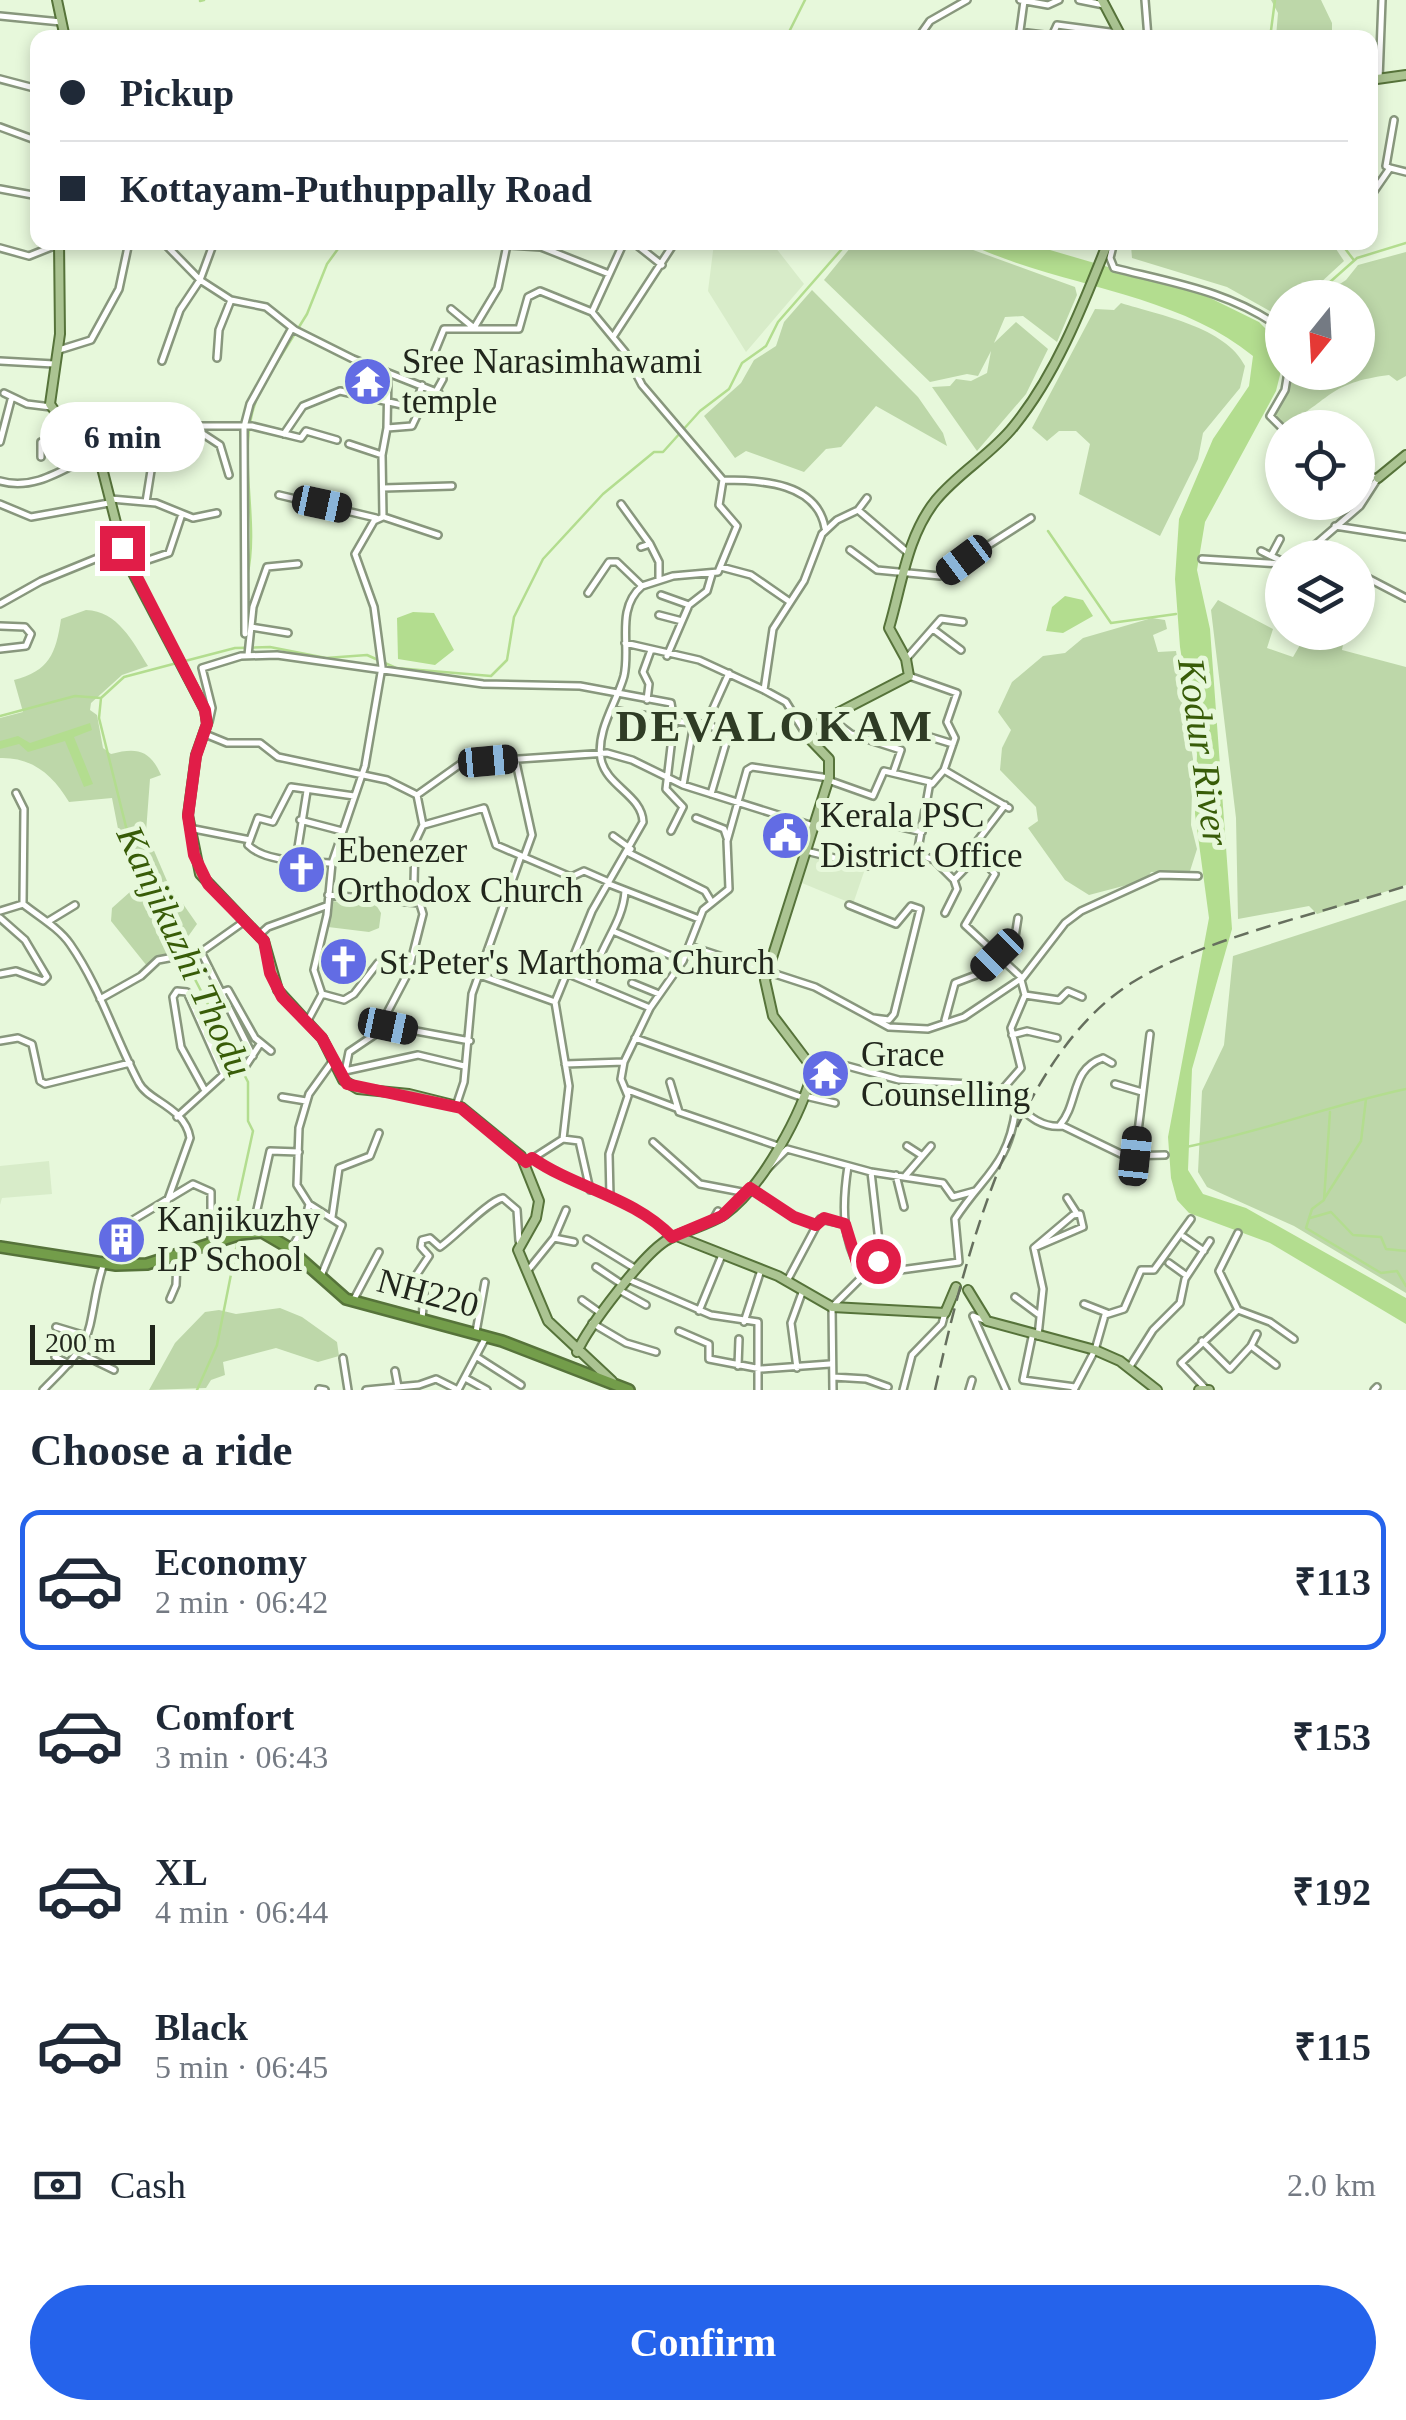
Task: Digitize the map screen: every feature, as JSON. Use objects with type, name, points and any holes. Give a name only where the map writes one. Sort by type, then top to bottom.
[{"type":"highway","points":[[0,1248],[132,1264],[177,1258],[246,1233]]},
{"type":"highway","name":"NH220","points":[[246,1233],[269,1235],[320,1279],[354,1301],[575,1366],[629,1390]]},
{"type":"highway","points":[[575,1366],[577,1352]]},
{"type":"main road","points":[[58,0],[63,30]]},
{"type":"main road","points":[[1103,2],[1117,30]]},
{"type":"main road","points":[[1378,79],[1406,75]]},
{"type":"main road","points":[[59,250],[59,350],[51,407],[103,469],[122,548],[199,694],[206,729],[196,756],[188,828],[200,874],[268,947],[278,990],[322,1038],[332,1062],[358,1089],[410,1094],[456,1106],[529,1160],[539,1211],[519,1241],[518,1250],[529,1269],[543,1313],[577,1352],[612,1380]]},
{"type":"main road","points":[[577,1352],[599,1312],[624,1285],[676,1237],[748,1190],[778,1146],[812,1069],[769,1008],[766,970],[816,826],[828,779],[828,759],[807,736],[830,718],[909,676],[906,659],[889,628],[907,552],[934,502],[1013,428],[1089,292],[1106,250]]},
{"type":"main road","points":[[1378,478],[1406,456]]},
{"type":"main road","points":[[676,1237],[787,1281],[832,1307],[945,1312],[956,1287]]},
{"type":"main road","points":[[968,1290],[987,1320],[1035,1337],[1096,1350],[1158,1390]]},
{"type":"main road","points":[[592,1388],[594,1374]]},
{"type":"street","points":[[924,30],[930,21],[967,0]]},
{"type":"street","points":[[1020,30],[1022,1],[1048,6],[1059,0]]},
{"type":"street","points":[[1079,0],[1103,2]]},
{"type":"street","points":[[1145,0],[1147,30]]},
{"type":"street","points":[[1378,45],[1382,0]]},
{"type":"street","points":[[0,16],[61,22]]},
{"type":"street","points":[[1056,30],[1058,26],[1085,30]]},
{"type":"street","points":[[0,79],[30,86]]},
{"type":"street","points":[[1394,120],[1386,166],[1406,172]]},
{"type":"street","points":[[0,127],[30,139]]},
{"type":"street","points":[[1378,185],[1390,168]]},
{"type":"street","points":[[0,189],[30,195]]},
{"type":"street","points":[[0,248],[29,256],[43,250]]},
{"type":"street","points":[[59,350],[91,340],[119,289],[127,250]]},
{"type":"street","points":[[171,250],[200,280],[231,300],[266,307],[296,330],[439,392]]},
{"type":"street","points":[[162,362],[180,310],[200,280],[211,250]]},
{"type":"street","points":[[474,328],[498,288],[503,250]]},
{"type":"street","points":[[549,250],[610,274]]},
{"type":"street","points":[[592,312],[620,250]]},
{"type":"street","points":[[643,250],[662,265]]},
{"type":"street","points":[[613,337],[670,250]]},
{"type":"street","points":[[1110,250],[1114,268],[1192,285],[1265,317]]},
{"type":"street","points":[[284,434],[303,406],[334,392],[417,408],[432,403],[439,392],[442,371],[435,351],[440,334],[451,326],[502,332],[519,329],[526,302],[536,291],[592,312],[613,337],[634,374],[722,480],[775,484],[811,498],[822,509],[825,528],[773,629],[764,690]]},
{"type":"street","points":[[216,358],[219,330],[231,300]]},
{"type":"street","points":[[451,309],[474,328]]},
{"type":"street","points":[[244,634],[250,404],[296,330]]},
{"type":"street","points":[[0,361],[57,364]]},
{"type":"street","points":[[307,1022],[322,994],[314,970],[332,863],[363,774],[382,669],[367,584],[355,562],[366,532],[381,518],[382,455],[391,400],[388,372]]},
{"type":"street","points":[[388,428],[412,426],[422,385]]},
{"type":"street","points":[[4,392],[11,400],[51,407]]},
{"type":"street","points":[[0,442],[11,400]]},
{"type":"street","points":[[146,502],[159,429],[170,425],[248,426],[300,438],[306,431],[337,440]]},
{"type":"street","points":[[194,428],[220,445],[229,475]]},
{"type":"street","points":[[41,458],[41,442],[46,437],[69,432]]},
{"type":"street","points":[[349,444],[382,455]]},
{"type":"street","points":[[0,481],[17,486],[32,483],[94,455]]},
{"type":"street","points":[[1321,540],[1364,502],[1378,478],[1375,477]]},
{"type":"street","points":[[563,1138],[570,1086],[555,1002],[608,883],[630,851],[643,813],[611,780],[600,754],[624,674],[627,610],[642,586],[658,580],[712,574],[721,567],[737,526],[719,505],[722,480]]},
{"type":"street","points":[[383,488],[452,486]]},
{"type":"street","points":[[279,495],[438,535]]},
{"type":"street","points":[[825,528],[858,510],[867,498]]},
{"type":"street","points":[[0,504],[41,516],[112,500],[146,502],[199,518],[217,514]]},
{"type":"street","points":[[621,504],[660,562],[658,580]]},
{"type":"street","points":[[858,510],[907,552]]},
{"type":"street","points":[[130,566],[169,554],[182,514]]},
{"type":"street","points":[[850,550],[876,569],[945,575],[1030,518]]},
{"type":"street","points":[[1333,526],[1406,537]]},
{"type":"street","points":[[641,547],[650,544]]},
{"type":"street","points":[[0,604],[41,581],[122,548]]},
{"type":"street","points":[[1202,559],[1265,561]]},
{"type":"street","points":[[588,593],[609,562],[617,562],[642,586]]},
{"type":"street","points":[[248,655],[267,567],[298,564]]},
{"type":"street","points":[[721,567],[751,576],[790,602]]},
{"type":"street","points":[[667,656],[690,605],[707,591],[712,574]]},
{"type":"street","points":[[1375,582],[1406,598]]},
{"type":"street","points":[[662,595],[690,605]]},
{"type":"street","points":[[659,615],[682,622]]},
{"type":"street","points":[[906,659],[943,618],[963,622]]},
{"type":"street","points":[[0,626],[25,627],[31,634],[26,646],[0,649]]},
{"type":"street","points":[[251,628],[288,633]]},
{"type":"street","points":[[933,629],[961,650]]},
{"type":"street","points":[[625,643],[667,656],[699,660],[764,690],[786,702],[807,736]]},
{"type":"street","points":[[647,700],[650,684],[643,672],[651,650]]},
{"type":"street","points":[[388,1026],[387,1013],[415,952],[423,914],[415,891],[414,844],[423,825],[417,795],[398,784],[363,774],[278,757],[260,743],[227,743],[206,729],[212,708],[202,668],[248,655],[482,684],[580,686],[673,704],[666,789],[683,807],[671,830]]},
{"type":"street","points":[[706,724],[728,673]]},
{"type":"street","points":[[909,676],[956,692],[947,722],[955,736],[953,744],[944,770],[932,784],[915,853]]},
{"type":"street","points":[[611,710],[655,717]]},
{"type":"street","points":[[830,718],[851,734],[902,750],[892,773]]},
{"type":"street","points":[[674,720],[706,724],[728,736],[711,794]]},
{"type":"street","points":[[683,785],[694,723]]},
{"type":"street","points":[[917,733],[953,744]]},
{"type":"street","points":[[417,795],[456,765],[600,754],[632,760],[683,785],[816,826]]},
{"type":"street","points":[[456,1106],[470,1041],[471,998],[532,836],[515,758]]},
{"type":"street","points":[[778,1146],[628,1090],[621,1079],[635,1038],[650,1008],[683,961],[700,919],[711,901],[725,895],[730,886],[725,866],[728,841],[736,802],[749,768],[828,779],[874,796],[884,772],[932,784]]},
{"type":"street","points":[[944,770],[1007,806],[972,848],[996,874],[965,925],[1022,978],[1024,995],[1012,1021],[1021,1068],[1001,1091]]},
{"type":"street","points":[[332,863],[257,853],[249,848],[250,840],[258,818],[275,821],[290,788],[354,796]]},
{"type":"street","points":[[296,860],[308,791]]},
{"type":"street","points":[[16,793],[24,809],[23,904]]},
{"type":"street","points":[[423,825],[484,808],[496,845],[571,877],[584,871],[700,919]]},
{"type":"street","points":[[696,818],[724,829],[728,841]]},
{"type":"street","points":[[300,820],[342,831]]},
{"type":"street","points":[[880,822],[922,832]]},
{"type":"street","points":[[188,828],[250,840]]},
{"type":"street","points":[[614,836],[630,851],[704,890],[711,901]]},
{"type":"street","points":[[806,851],[863,866],[915,853],[934,860],[954,880],[956,890],[945,913]]},
{"type":"street","points":[[954,880],[978,854]]},
{"type":"street","points":[[690,946],[815,987],[889,1027],[928,1029],[980,1010],[1022,978],[1066,923],[1081,912],[1160,875],[1198,876]]},
{"type":"street","points":[[593,984],[598,960],[615,932],[625,891]]},
{"type":"street","points":[[328,894],[420,903]]},
{"type":"street","points":[[0,910],[23,904]]},
{"type":"street","points":[[23,904],[71,946],[140,1086],[164,1101],[190,1138],[167,1202]]},
{"type":"street","points":[[46,922],[74,905]]},
{"type":"street","points":[[848,905],[896,924],[911,906],[918,906],[921,914],[892,1017],[884,1020],[866,1016]]},
{"type":"street","points":[[258,936],[268,927],[326,906]]},
{"type":"street","points":[[0,918],[25,940],[48,976],[42,981],[16,971],[0,974]]},
{"type":"street","points":[[944,1021],[955,983],[976,975],[1017,939],[1018,918]]},
{"type":"street","points":[[100,999],[164,958],[202,952],[242,922]]},
{"type":"street","points":[[615,932],[683,961]]},
{"type":"street","points":[[202,952],[253,1056]]},
{"type":"street","points":[[415,952],[555,1002]]},
{"type":"street","points":[[322,994],[344,1000],[354,994],[378,964]]},
{"type":"street","points":[[566,973],[650,1008]]},
{"type":"street","points":[[632,982],[660,994]]},
{"type":"street","points":[[220,993],[228,990],[260,1044],[271,1051]]},
{"type":"street","points":[[204,1090],[182,1047],[173,997],[177,991],[187,992],[223,1073]]},
{"type":"street","points":[[1024,995],[1059,1000],[1068,992],[1082,996]]},
{"type":"street","points":[[466,1066],[418,1055],[344,1076],[348,1052],[388,1026],[470,1041]]},
{"type":"street","points":[[1012,1036],[1027,1031],[1057,1038]]},
{"type":"street","points":[[1135,1156],[1150,1034]]},
{"type":"street","points":[[0,1042],[18,1038],[32,1044],[40,1081],[45,1084],[131,1062]]},
{"type":"street","points":[[635,1038],[801,1096],[835,1103]]},
{"type":"street","points":[[245,1066],[260,1044]]},
{"type":"street","points":[[1060,1126],[1086,1068],[1103,1058],[1112,1063]]},
{"type":"street","points":[[320,1279],[342,1230],[332,1217],[309,1204],[297,1185],[298,1152],[306,1101],[332,1062]]},
{"type":"street","points":[[564,1064],[624,1062]]},
{"type":"street","points":[[812,1069],[849,1064],[899,1080],[988,1085],[1001,1091],[1016,1108],[1054,1127],[1135,1156],[1165,1155]]},
{"type":"street","points":[[177,1116],[232,1067]]},
{"type":"street","points":[[670,1082],[676,1108]]},
{"type":"street","points":[[1115,1084],[1142,1092]]},
{"type":"street","points":[[610,1197],[609,1154],[628,1090]]},
{"type":"street","points":[[282,1097],[306,1101]]},
{"type":"street","points":[[833,1390],[832,1307],[864,1275],[959,1262],[955,1218],[1000,1162],[1016,1108]]},
{"type":"street","points":[[332,1217],[339,1168],[370,1156],[379,1133]]},
{"type":"street","points":[[529,1160],[563,1138],[578,1141],[590,1190]]},
{"type":"street","points":[[653,1142],[700,1184],[748,1190],[816,1225]]},
{"type":"street","points":[[907,1146],[922,1155]]},
{"type":"street","points":[[906,1176],[931,1146]]},
{"type":"street","points":[[763,1171],[772,1167],[787,1149],[871,1172],[946,1184],[953,1198],[978,1190]]},
{"type":"street","points":[[246,1233],[270,1152],[298,1152]]},
{"type":"street","points":[[529,1160],[646,1214],[676,1237]]},
{"type":"street","points":[[848,1166],[845,1224],[864,1275]]},
{"type":"street","points":[[858,1266],[881,1259],[871,1172]]},
{"type":"street","points":[[896,1175],[904,1207]]},
{"type":"street","points":[[132,1264],[133,1220],[192,1184],[209,1188],[211,1245]]},
{"type":"street","points":[[422,1320],[424,1292],[413,1280],[428,1256],[497,1198],[513,1204],[519,1241]]},
{"type":"street","points":[[1034,1248],[1083,1227],[1067,1198]]},
{"type":"street","points":[[290,1250],[304,1227],[309,1204]]},
{"type":"street","points":[[529,1269],[554,1238],[566,1210]]},
{"type":"street","points":[[1034,1248],[1076,1212]]},
{"type":"street","points":[[787,1281],[816,1225],[824,1218],[845,1224]]},
{"type":"street","points":[[1084,1304],[1106,1313],[1117,1314],[1124,1309],[1141,1270],[1154,1270],[1191,1218]]},
{"type":"street","points":[[1238,1233],[1219,1271],[1238,1310],[1270,1322],[1294,1339]]},
{"type":"street","points":[[1184,1237],[1204,1251]]},
{"type":"street","points":[[428,1256],[420,1244],[422,1240],[430,1238],[440,1247]]},
{"type":"street","points":[[554,1238],[574,1242]]},
{"type":"street","points":[[587,1239],[638,1271]]},
{"type":"street","points":[[1129,1368],[1153,1330],[1180,1302],[1187,1276],[1210,1242]]},
{"type":"street","points":[[1034,1248],[1043,1289],[1023,1380],[1075,1389],[1096,1350],[1106,1313]]},
{"type":"street","points":[[354,1301],[379,1252]]},
{"type":"street","points":[[699,1310],[722,1255]]},
{"type":"street","points":[[170,1298],[176,1285],[177,1258]]},
{"type":"street","points":[[43,1390],[69,1364],[86,1336],[90,1302],[104,1263]]},
{"type":"street","points":[[1169,1263],[1187,1276]]},
{"type":"street","points":[[596,1268],[646,1305]]},
{"type":"street","points":[[744,1322],[761,1270]]},
{"type":"street","points":[[366,1390],[436,1379],[458,1390],[477,1358],[485,1282]]},
{"type":"street","points":[[624,1285],[699,1310],[758,1322],[758,1390]]},
{"type":"street","points":[[797,1368],[791,1322],[803,1290]]},
{"type":"street","points":[[1015,1297],[1038,1314]]},
{"type":"street","points":[[582,1300],[599,1312]]},
{"type":"street","points":[[1203,1389],[1181,1364],[1238,1310]]},
{"type":"street","points":[[902,1390],[912,1356],[942,1324],[945,1312]]},
{"type":"street","points":[[987,1320],[973,1316],[1006,1390]]},
{"type":"street","points":[[592,1323],[626,1343],[656,1352]]},
{"type":"street","points":[[56,1327],[86,1336]]},
{"type":"street","points":[[679,1331],[709,1344],[709,1358],[738,1366],[761,1369],[830,1364]]},
{"type":"street","points":[[1202,1341],[1233,1369],[1257,1334]]},
{"type":"street","points":[[738,1366],[739,1339]]},
{"type":"street","points":[[1250,1346],[1276,1364]]},
{"type":"street","points":[[77,1352],[114,1370]]},
{"type":"street","points":[[56,1357],[69,1364]]},
{"type":"street","points":[[343,1358],[348,1390]]},
{"type":"street","points":[[477,1358],[520,1385]]},
{"type":"street","points":[[395,1371],[398,1387]]},
{"type":"street","points":[[832,1377],[866,1379],[888,1387]]},
{"type":"street","points":[[466,1379],[486,1390]]},
{"type":"street","points":[[970,1390],[972,1380]]},
{"type":"shaded area","points":[[1271,0],[1321,0],[1332,30],[1277,30],[1278,13]]},
{"type":"shaded area","points":[[713,250],[777,250],[804,284],[746,352],[708,291]]},
{"type":"shaded area","points":[[848,250],[973,250],[1075,287],[1077,295],[1057,342],[1023,316],[1005,317],[994,343],[1016,322],[1048,349],[1026,394],[977,451],[932,387],[950,386],[956,379],[971,381],[987,373],[991,351],[978,376],[967,374],[930,382],[824,280]]},
{"type":"shaded area","points":[[1131,250],[1337,250],[1344,261],[1323,280],[1265,280],[1265,308],[1227,287],[1132,258]]},
{"type":"shaded area","points":[[1406,252],[1406,376],[1397,381],[1389,375],[1375,377],[1375,280],[1346,280],[1358,265]]},
{"type":"shaded area","points":[[812,290],[918,397],[943,433],[947,446],[876,406],[841,447],[826,449],[804,472],[746,451],[735,458],[704,416],[741,383],[754,360],[776,346],[784,322]]},
{"type":"shaded area","points":[[1121,303],[1207,332],[1223,341],[1245,366],[1240,388],[1203,433],[1198,459],[1160,536],[1079,494],[1090,444],[1076,431],[1059,431],[1047,441],[1032,428],[1095,309],[1114,310]]},
{"type":"shaded area","points":[[1283,390],[1337,390],[1308,410],[1275,410]]},
{"type":"shaded area","points":[[1218,600],[1265,625],[1265,650],[1293,657],[1297,650],[1342,650],[1406,667],[1406,885],[1317,914],[1309,906],[1238,919],[1236,818],[1211,610]]},
{"type":"shaded area","points":[[86,610],[116,622],[148,666],[122,675],[91,703],[90,710],[97,715],[103,748],[111,754],[142,752],[161,775],[150,779],[146,832],[167,881],[197,924],[177,952],[147,966],[111,921],[112,908],[140,883],[120,839],[112,798],[69,802],[40,769],[0,758],[0,718],[23,712],[14,680],[35,672],[49,659],[61,619]]},
{"type":"shaded area","points":[[1152,618],[1165,620],[1167,629],[1153,635],[1158,652],[1176,651],[1193,759],[1191,825],[1197,849],[1190,871],[1151,872],[1146,880],[1089,895],[1065,880],[1028,828],[1038,821],[1036,807],[1000,770],[1002,748],[1011,730],[998,712],[1012,682],[1043,656],[1065,653],[1083,638]]},
{"type":"shaded area","points":[[805,854],[865,869],[853,904],[797,881]]},
{"type":"shaded area","points":[[1406,900],[1406,1293],[1294,1226],[1207,1187],[1198,1172],[1202,1091],[1224,1045],[1233,956]]},
{"type":"shaded area","points":[[331,901],[376,905],[381,913],[379,928],[369,932],[328,927]]},
{"type":"shaded area","points":[[49,1161],[52,1194],[2,1198],[0,1205],[0,1166]]},
{"type":"shaded area","points":[[280,1308],[302,1317],[337,1342],[339,1356],[318,1362],[276,1348],[223,1362],[225,1375],[211,1380],[206,1388],[149,1390],[175,1343],[205,1312],[236,1314]]},
{"type":"water","name":"Kodur River","points":[[983,250],[1050,250],[1204,295],[1265,328],[1265,390],[1276,391],[1205,522],[1197,570],[1210,629],[1232,929],[1192,1069],[1188,1170],[1203,1194],[1246,1208],[1406,1298],[1406,1324],[1270,1243],[1189,1213],[1177,1200],[1168,1137],[1209,918],[1195,814],[1197,754],[1180,647],[1175,579],[1179,519],[1213,439],[1249,386],[1253,356],[1188,317]]},
{"type":"water","points":[[1065,596],[1083,600],[1093,616],[1063,633],[1046,631],[1052,607]]},
{"type":"water","points":[[413,612],[434,613],[454,650],[435,665],[398,659],[397,618]]},
{"type":"water","points":[[90,723],[92,730],[74,737],[93,784],[84,787],[65,741],[28,752],[19,744],[0,749],[0,741],[18,736],[30,743]]},
{"type":"waterway","points":[[200,1],[204,0]]},
{"type":"waterway","points":[[790,30],[805,0]]},
{"type":"waterway","points":[[1271,30],[1275,0]]},
{"type":"waterway","points":[[1332,280],[1357,258],[1406,243]]},
{"type":"waterway","points":[[268,377],[307,314],[327,264],[337,250]]},
{"type":"waterway","name":"Kanjikuzhi Thodu","points":[[185,661],[235,648],[270,647],[326,658],[367,655],[396,668],[491,676],[507,660],[514,617],[543,559],[603,494],[654,452],[663,452],[700,411],[729,389],[742,363],[766,346],[778,322],[841,250]]},
{"type":"waterway","points":[[1346,250],[1353,259]]},
{"type":"waterway","points":[[247,577],[251,530],[249,434],[261,389]]},
{"type":"waterway","points":[[1048,531],[1111,623],[1176,614]]},
{"type":"waterway","name":"Kanjikuzhi Thodu","points":[[177,663],[124,677],[101,698],[99,718],[135,863],[248,1082],[248,1121],[253,1131],[238,1200],[239,1231]]},
{"type":"waterway","points":[[0,716],[75,696],[101,698]]},
{"type":"waterway","points":[[1186,1147],[1406,1089]]},
{"type":"waterway","points":[[1324,1199],[1361,1141],[1366,1099]]},
{"type":"waterway","points":[[1330,1112],[1324,1200],[1312,1209],[1306,1228],[1381,1273],[1397,1271],[1406,1286]]},
{"type":"waterway","points":[[1310,1218],[1331,1212],[1353,1235],[1381,1237],[1386,1249],[1406,1251]]},
{"type":"waterway","name":"Kanjikuzhi Thodu","points":[[197,1390],[217,1345],[238,1239]]},
{"type":"railway","points":[[935,1390],[961,1283],[1000,1166],[1056,1059],[1092,1016],[1133,982],[1195,952],[1406,886]]},
{"type":"place","name":"Sree Narasimhawami temple","points":[[367,381]]},
{"type":"place","name":"Kerala PSC District Office","points":[[785,835]]},
{"type":"place","name":"Ebenezer Orthodox Church","points":[[302,870]]},
{"type":"place","name":"St.Peter's Marthoma Church","points":[[344,962]]},
{"type":"place","name":"Grace Counselling","points":[[826,1074]]},
{"type":"place","name":"Kanjikuzhy LP School","points":[[122,1239]]},
{"type":"district","name":"DEVALOKAM","points":[[775,726]]},
{"type":"route","points":[[122,548],[199,694],[207,718],[206,734],[196,756],[188,816],[196,865],[242,922],[264,941],[273,982],[289,1006],[322,1038],[347,1084],[358,1089],[410,1094],[468,1110],[526,1162],[532,1158],[570,1182],[636,1208],[672,1237],[722,1216],[750,1188],[794,1217],[816,1225],[824,1218],[845,1224],[853,1260],[858,1266],[878,1261]]}]
